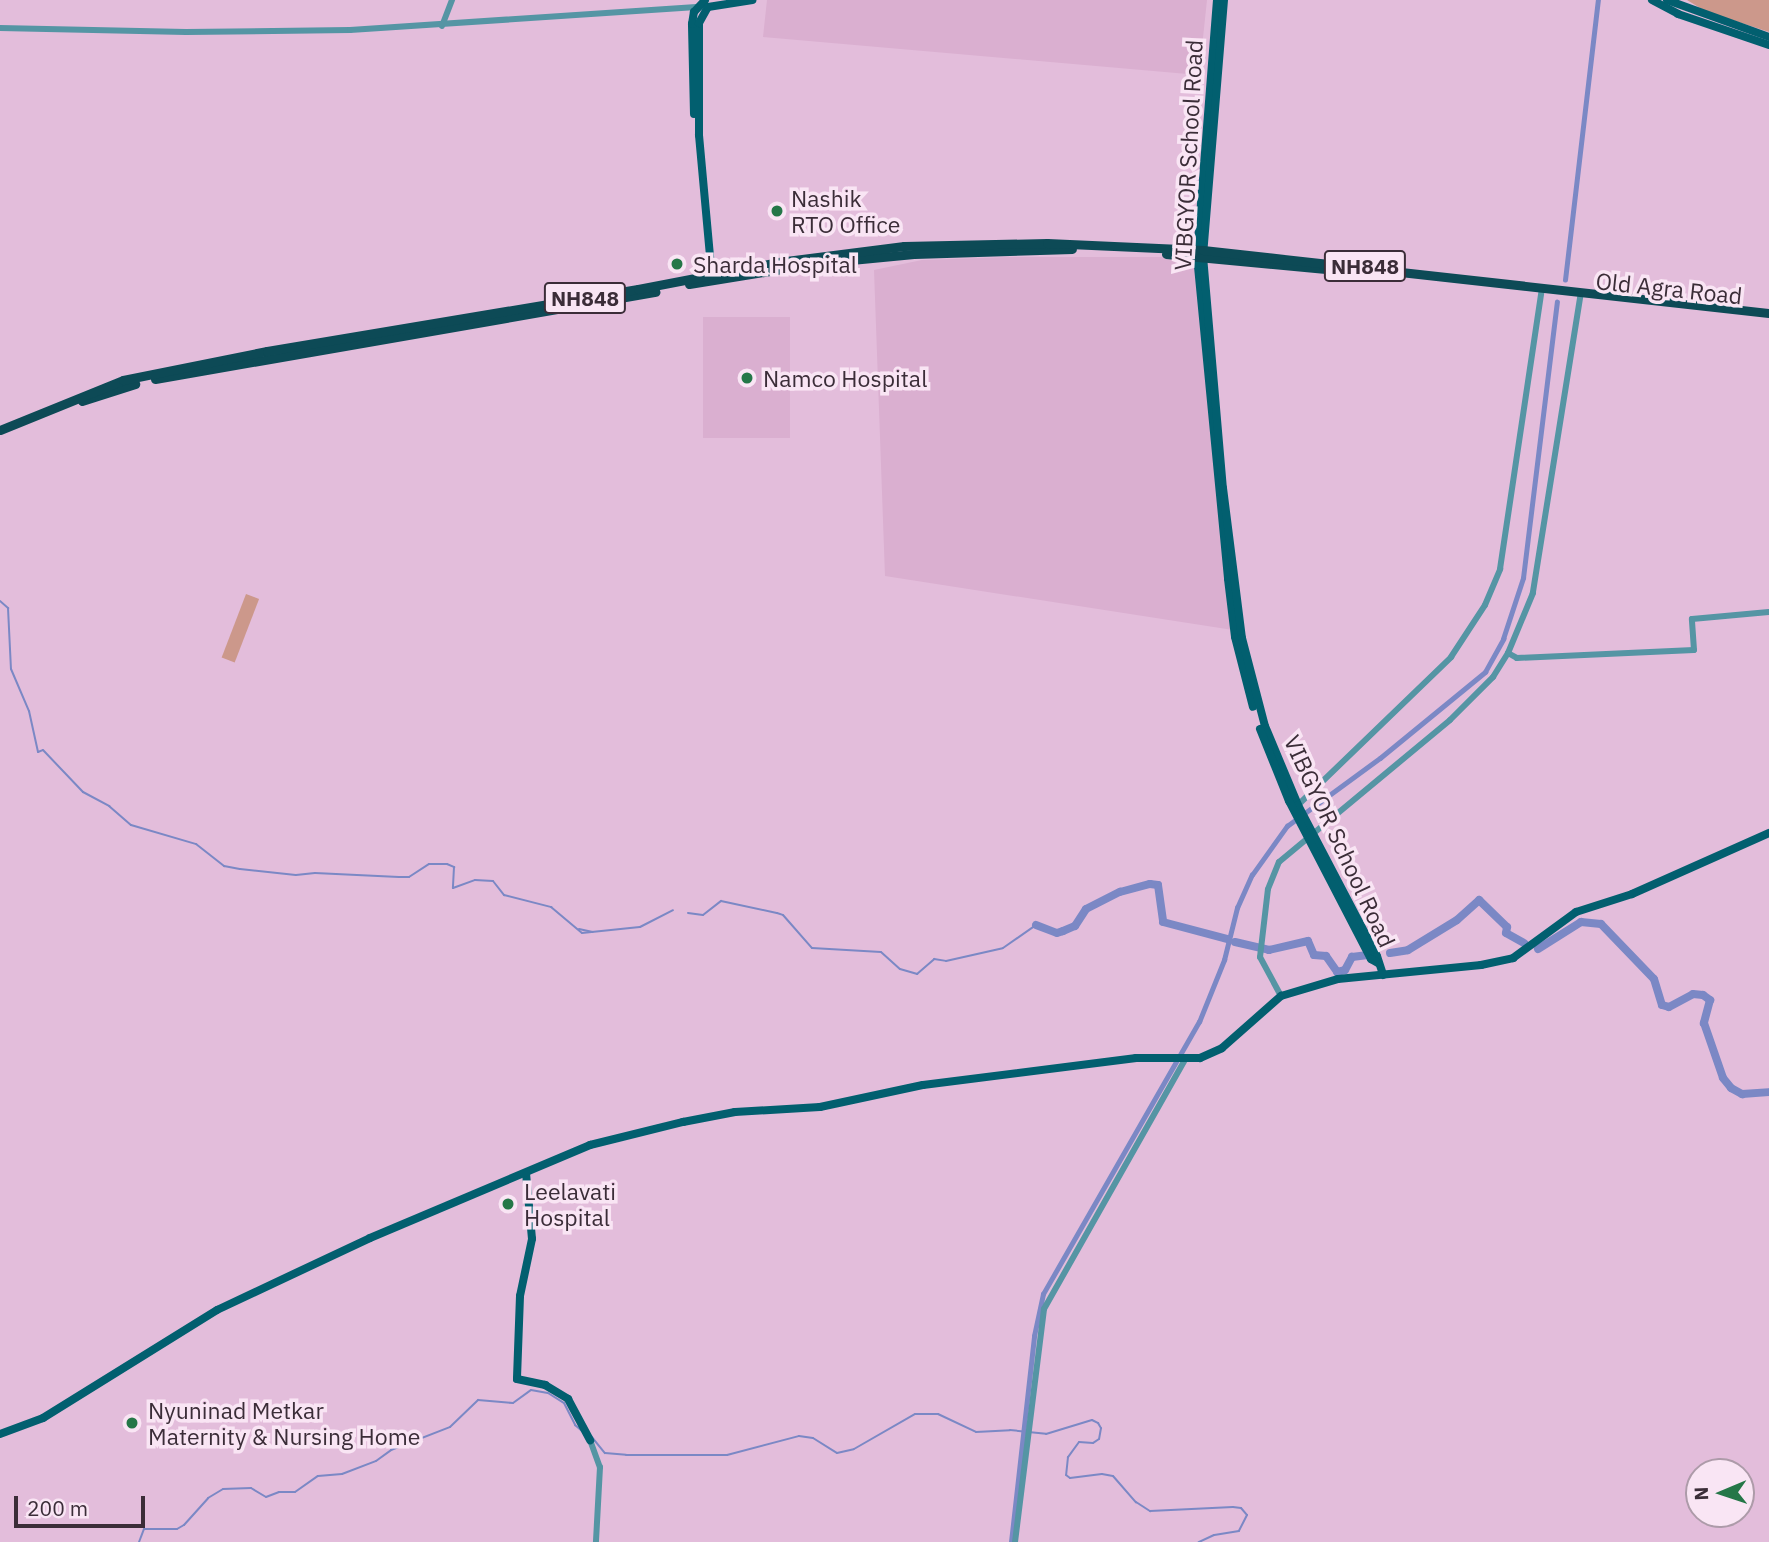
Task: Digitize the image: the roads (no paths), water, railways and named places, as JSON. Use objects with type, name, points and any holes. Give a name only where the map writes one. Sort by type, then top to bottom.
[{"type":"highway","name":"NH848","points":[[0,437],[58,410],[130,384],[461,321],[904,246],[1046,243],[1200,253],[1541,289],[1553,288],[1580,295],[1769,313]]},
{"type":"highway","name":"NH848","points":[[709,277],[942,252],[1047,249],[1178,255],[1200,253]]},
{"type":"highway","name":"Old Agra Road","points":[[1580,295],[1769,318]]},
{"type":"highway","name":"NH848","points":[[0,430],[113,382],[267,351],[428,327]]},
{"type":"main road","points":[[705,0],[692,24],[694,148],[709,277]]},
{"type":"main road","points":[[701,8],[752,0]]},
{"type":"main road","name":"VIBGYOR School Road","points":[[1217,0],[1200,253],[1217,456],[1242,638],[1255,706],[1308,831],[1377,956],[1383,975]]},
{"type":"main road","name":"VIBGYOR School Road","points":[[1200,253],[1224,0]]},
{"type":"main road","points":[[1652,0],[1678,14],[1769,45]]},
{"type":"main road","points":[[1667,0],[1769,37]]},
{"type":"main road","points":[[1641,890],[1769,833]]},
{"type":"main road","points":[[0,1434],[43,1418],[217,1310],[370,1238],[590,1145],[735,1112],[820,1107],[923,1085],[1004,1073],[1205,1057],[1222,1048],[1281,996],[1327,981],[1481,965],[1513,958],[1568,916],[1671,881],[1769,838]]},
{"type":"main road","points":[[526,1172],[532,1239],[520,1296],[517,1379],[545,1385],[558,1391],[573,1405],[589,1437]]},
{"type":"street","points":[[442,26],[452,0]]},
{"type":"street","points":[[0,28],[248,32],[442,26],[701,8]]},
{"type":"street","points":[[1299,811],[1451,657],[1485,605],[1500,569],[1541,289]]},
{"type":"street","points":[[1281,996],[1260,957],[1268,889],[1274,870],[1308,831],[1450,720],[1493,677],[1508,653],[1533,593],[1580,295]]},
{"type":"street","points":[[1508,653],[1517,658],[1693,650],[1692,619],[1769,612]]},
{"type":"street","points":[[1015,1542],[1044,1309],[1180,1059]]},
{"type":"street","points":[[589,1437],[600,1466],[596,1542]]},
{"type":"waterway","points":[[1565,280],[1598,0]]},
{"type":"waterway","points":[[1011,1542],[1034,1336],[1043,1294],[1199,1022],[1224,960],[1237,908],[1252,875],[1287,826],[1380,758],[1485,672],[1503,639],[1523,578],[1557,302]]},
{"type":"waterway","points":[[0,601],[8,608],[11,669],[29,711],[38,752],[43,750],[83,792],[109,806],[131,825],[196,844],[224,866],[240,869],[296,875],[315,873],[409,877],[429,864],[447,864],[454,867],[453,888],[475,880],[493,881],[504,895],[551,907],[582,933],[640,927],[673,910]]},
{"type":"waterway","points":[[1036,925],[1057,933],[1063,931],[1075,926],[1086,909],[1120,892],[1150,884],[1158,885],[1163,922],[1227,939]]},
{"type":"waterway","points":[[1390,953],[1408,950],[1457,920],[1479,900],[1507,927],[1506,933],[1524,943]]},
{"type":"waterway","points":[[688,913],[703,915],[721,901],[777,913],[783,915],[812,948],[881,952],[900,969],[917,974],[934,959],[946,961],[1003,948],[1036,925]]},
{"type":"waterway","points":[[1538,949],[1581,922],[1601,924],[1654,979],[1662,1005],[1669,1007],[1693,994],[1703,995],[1710,1000],[1704,1023],[1723,1078],[1731,1088],[1742,1094],[1769,1092]]},
{"type":"waterway","points":[[579,929],[593,932]]},
{"type":"waterway","points":[[1235,942],[1269,950],[1308,941],[1314,955],[1326,956],[1337,972],[1345,970],[1352,957],[1368,955]]},
{"type":"waterway","points":[[139,1542],[144,1529],[177,1529],[184,1525],[208,1498],[223,1489],[251,1488],[266,1497],[279,1492],[295,1492],[318,1476],[342,1474],[376,1461],[391,1450],[450,1427],[478,1400],[513,1403],[531,1390],[548,1393],[564,1403],[575,1425],[581,1430]]},
{"type":"waterway","points":[[591,1436],[605,1453],[626,1455],[727,1455],[799,1436],[813,1438],[837,1453],[854,1449],[915,1414],[938,1414],[976,1432],[1010,1430],[1046,1434],[1092,1420],[1101,1428],[1099,1439],[1093,1443],[1079,1442],[1068,1457],[1066,1475],[1070,1478],[1102,1474],[1113,1476],[1136,1502],[1150,1511],[1233,1507],[1241,1508],[1247,1515],[1239,1531],[1214,1535],[1199,1542]]},
{"type":"place","name":"Nashik RTO Office","points":[[777,211]]},
{"type":"place","name":"Sharda Hospital","points":[[677,264]]},
{"type":"place","name":"Namco Hospital","points":[[747,378]]},
{"type":"place","name":"Leelavati Hospital","points":[[508,1204]]},
{"type":"place","name":"Nyuninad Metkar Maternity & Nursing Home","points":[[132,1423]]}]
